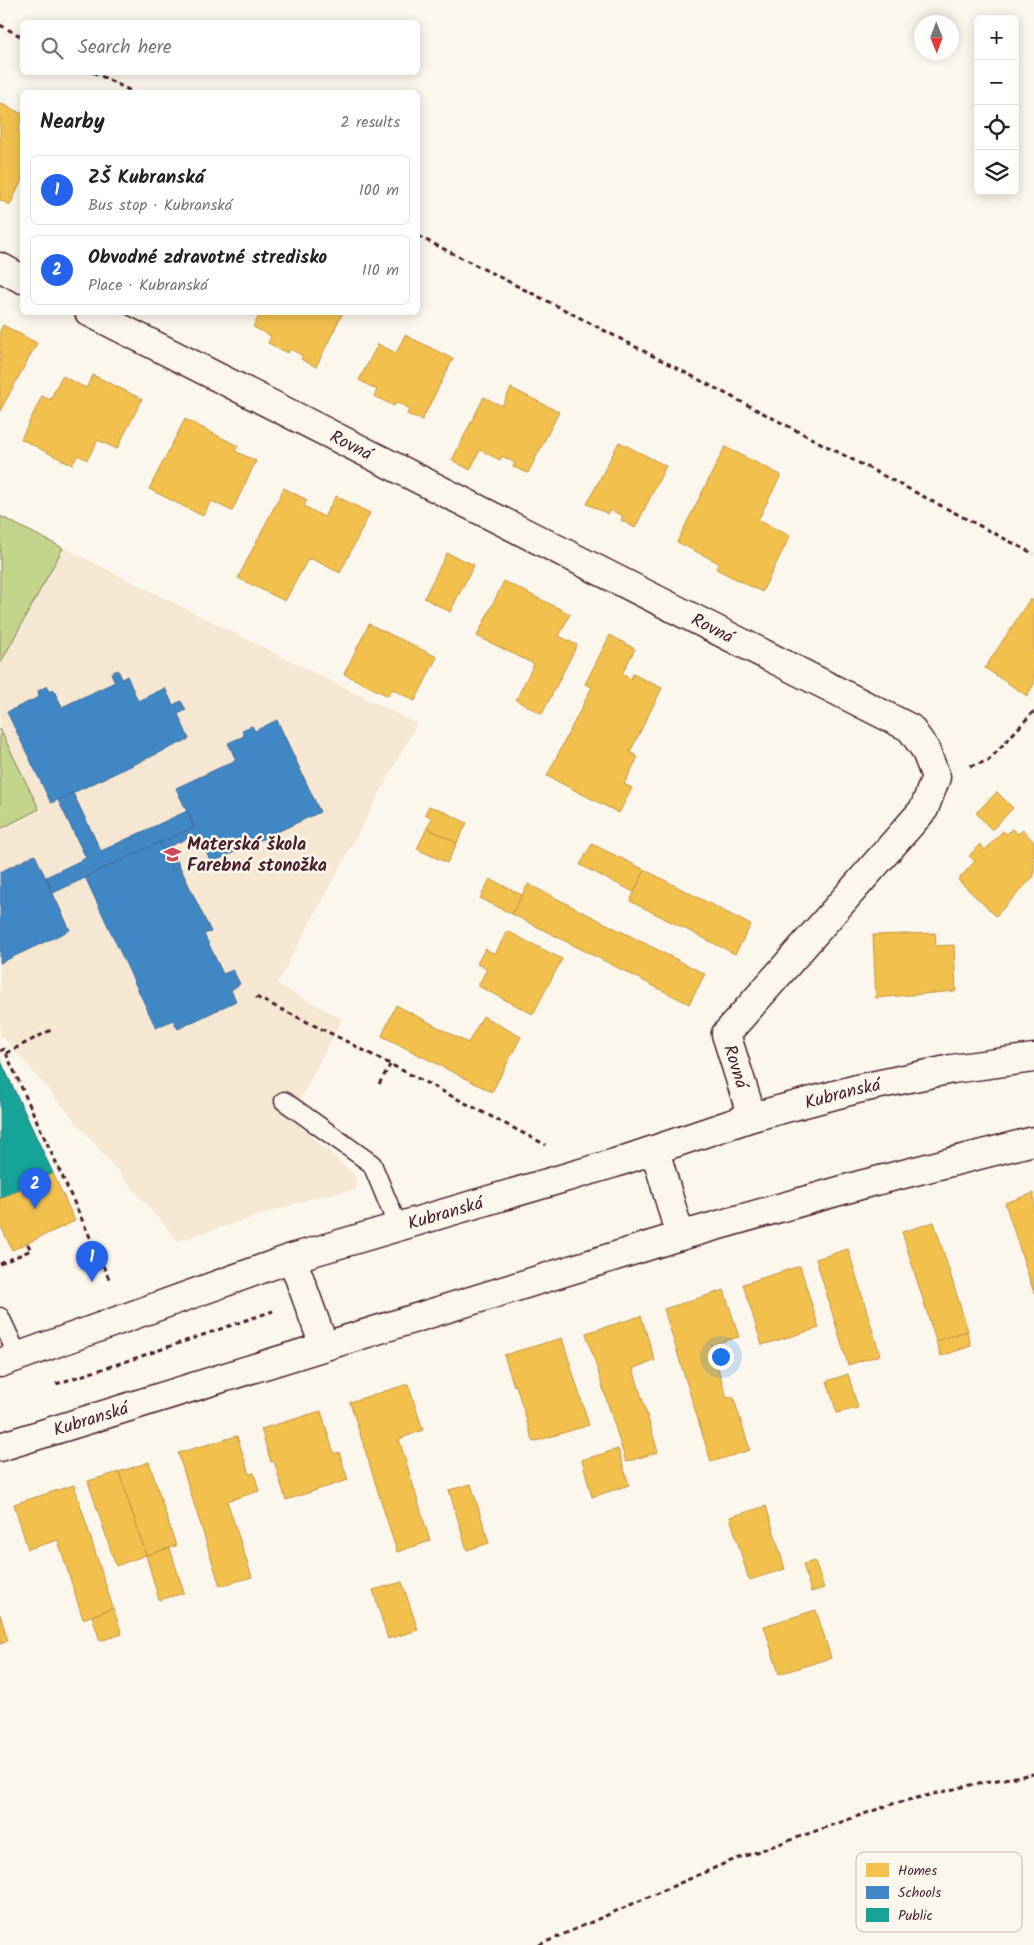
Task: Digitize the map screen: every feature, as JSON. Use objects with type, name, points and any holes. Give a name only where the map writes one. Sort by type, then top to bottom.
[{"type":"street","points":[[0,267],[20,278]]},
{"type":"street","name":"Rovná","points":[[95,315],[910,728],[925,749],[936,777],[924,809],[726,1034],[752,1117]]},
{"type":"street","name":"Kubranská","points":[[9,1360],[292,1258],[655,1150],[752,1117],[867,1087],[952,1069],[1034,1058]]},
{"type":"street","name":"Kubranská","points":[[0,1447],[680,1236],[864,1184],[1034,1141]]},
{"type":"street","points":[[655,1150],[680,1236]]},
{"type":"street","points":[[292,1258],[324,1346]]},
{"type":"lane","points":[[284,1101],[372,1164],[398,1227]]},
{"type":"lane","points":[[0,1317],[9,1360]]},
{"type":"path","points":[[0,26],[20,36]]},
{"type":"path","points":[[99,75],[129,90]]},
{"type":"path","points":[[420,237],[562,308],[1034,554]]},
{"type":"path","points":[[936,777],[988,761],[1034,710]]},
{"type":"path","points":[[256,997],[549,1146]]},
{"type":"path","points":[[6,1053],[53,1029]]},
{"type":"path","points":[[0,1051],[4,1049],[6,1053],[110,1281]]},
{"type":"path","points":[[379,1084],[390,1065]]},
{"type":"path","points":[[0,1264],[31,1250],[27,1243]]},
{"type":"path","points":[[48,1386],[306,1300]]},
{"type":"path","points":[[539,1945],[728,1862],[892,1804],[979,1783],[1034,1774]]},
{"type":"shaded area","name":"Materská škola Farebná stonožka","points":[[0,516],[417,724],[277,984],[342,1019],[290,1118],[356,1176],[355,1190],[320,1196],[178,1241],[3,1037],[0,1036]]},
{"type":"green space","points":[[0,516],[63,548],[0,664]]},
{"type":"green space","points":[[0,729],[39,809],[0,829]]},
{"type":"building: Homes","points":[[0,103],[20,113],[18,131],[20,132],[20,184],[10,205],[0,200]]},
{"type":"building: Homes","points":[[259,315],[342,315],[316,367],[301,359],[303,356],[290,349],[288,353],[268,343],[271,336],[253,327]]},
{"type":"building: Homes","points":[[3,325],[37,343],[0,411],[0,331]]},
{"type":"building: Homes","points":[[405,335],[453,359],[422,420],[407,414],[409,409],[396,402],[394,406],[374,396],[377,390],[359,380],[378,344],[396,353]]},
{"type":"building: Homes","points":[[93,375],[142,399],[117,449],[98,440],[87,460],[78,455],[72,465],[21,439],[42,396],[50,400],[62,376],[86,388]]},
{"type":"building: Homes","points":[[511,388],[559,412],[528,473],[513,467],[515,463],[502,456],[500,460],[480,450],[470,470],[452,460],[484,397],[502,406]]},
{"type":"building: Homes","points":[[185,419],[238,446],[235,451],[256,461],[232,511],[211,501],[203,516],[149,489]]},
{"type":"building: Homes","points":[[619,442],[666,466],[635,528],[621,520],[623,516],[610,510],[608,514],[587,504]]},
{"type":"building: Homes","points":[[725,447],[781,475],[758,520],[790,536],[762,592],[716,569],[719,563],[677,542]]},
{"type":"building: Homes","points":[[284,488],[307,500],[304,506],[324,517],[336,496],[370,513],[340,573],[310,558],[308,559],[285,601],[238,578]]},
{"type":"building: Homes","points":[[447,553],[474,565],[450,612],[424,598]]},
{"type":"building: Homes","points":[[504,581],[570,614],[559,636],[577,645],[542,714],[516,700],[534,664],[477,636]]},
{"type":"building: Homes","points":[[1030,599],[1034,601],[1034,684],[1027,696],[985,668]]},
{"type":"building: Homes","points":[[369,624],[437,657],[415,701],[392,689],[388,696],[344,674]]},
{"type":"building: Homes","points":[[610,635],[635,649],[622,674],[631,679],[633,674],[662,688],[630,752],[638,757],[624,784],[632,788],[619,813],[547,776],[592,687],[585,684]]},
{"type":"building: Homes","points":[[997,792],[1013,808],[992,830],[976,813]]},
{"type":"building: Homes","points":[[429,806],[467,823],[457,843],[427,828],[432,818],[425,814]]},
{"type":"building: Homes","points":[[427,828],[457,843],[447,863],[417,849]]},
{"type":"building: Homes","points":[[1012,829],[1018,834],[1023,830],[1034,842],[1034,856],[1032,858],[1034,860],[1034,876],[996,916],[958,880],[975,861],[969,856],[980,844],[985,850],[1003,831],[1007,834]]},
{"type":"building: Homes","points":[[592,844],[645,870],[634,892],[580,865]]},
{"type":"building: Homes","points":[[645,870],[751,925],[735,954],[630,901]]},
{"type":"building: Homes","points":[[490,879],[522,895],[512,914],[480,898]]},
{"type":"building: Homes","points":[[528,884],[705,974],[689,1004],[512,914]]},
{"type":"building: Homes","points":[[507,931],[562,959],[533,1014],[478,986],[487,969],[477,964],[485,949],[495,954]]},
{"type":"building: Homes","points":[[935,933],[936,946],[954,945],[956,991],[876,998],[873,935]]},
{"type":"building: Homes","points":[[396,1005],[468,1043],[483,1016],[521,1037],[492,1092],[382,1036]]},
{"type":"building: Homes","points":[[53,1173],[75,1221],[12,1250],[0,1224],[0,1198]]},
{"type":"building: Homes","points":[[1034,1193],[1034,1293],[1005,1203]]},
{"type":"building: Homes","points":[[934,1222],[968,1331],[936,1341],[902,1232]]},
{"type":"building: Homes","points":[[848,1249],[880,1355],[848,1365],[816,1259]]},
{"type":"building: Homes","points":[[800,1266],[819,1328],[762,1345],[743,1284]]},
{"type":"building: Homes","points":[[724,1290],[739,1337],[711,1345],[727,1398],[733,1396],[750,1450],[711,1462],[664,1309]]},
{"type":"building: Homes","points":[[641,1316],[655,1361],[633,1368],[658,1452],[626,1462],[586,1333]]},
{"type":"building: Homes","points":[[967,1331],[971,1346],[941,1356],[936,1341]]},
{"type":"building: Homes","points":[[562,1338],[589,1425],[533,1442],[516,1385],[514,1386],[504,1355]]},
{"type":"building: Homes","points":[[848,1374],[858,1408],[837,1413],[827,1381]]},
{"type":"building: Homes","points":[[408,1384],[423,1430],[399,1439],[430,1541],[397,1552],[350,1402]]},
{"type":"building: Homes","points":[[321,1411],[334,1454],[339,1452],[348,1480],[286,1500],[274,1461],[271,1462],[261,1429]]},
{"type":"building: Homes","points":[[237,1436],[249,1474],[254,1473],[259,1491],[227,1501],[252,1577],[220,1586],[178,1453]]},
{"type":"building: Homes","points":[[618,1449],[629,1485],[592,1497],[582,1460]]},
{"type":"building: Homes","points":[[149,1462],[176,1546],[146,1555],[119,1472]]},
{"type":"building: Homes","points":[[119,1472],[146,1555],[116,1566],[88,1481]]},
{"type":"building: Homes","points":[[471,1484],[489,1543],[467,1550],[449,1490]]},
{"type":"building: Homes","points":[[74,1485],[113,1608],[83,1619],[58,1540],[28,1549],[14,1504]]},
{"type":"building: Homes","points":[[766,1506],[785,1569],[749,1580],[730,1517]]},
{"type":"building: Homes","points":[[170,1548],[184,1593],[159,1600],[146,1555]]},
{"type":"building: Homes","points":[[815,1561],[824,1588],[811,1592],[803,1564]]},
{"type":"building: Homes","points":[[402,1582],[418,1630],[388,1639],[373,1590]]},
{"type":"building: Homes","points":[[113,1608],[122,1634],[100,1641],[92,1616]]},
{"type":"building: Homes","points":[[816,1610],[831,1658],[779,1674],[764,1626]]},
{"type":"building: Homes","points":[[0,1614],[8,1641],[0,1644]]},
{"type":"building: Schools","points":[[118,670],[122,679],[127,676],[138,701],[165,688],[173,705],[181,701],[186,710],[178,714],[189,739],[51,803],[7,712],[39,697],[38,691],[47,686],[49,692],[54,690],[62,707],[115,682],[111,673]]},
{"type":"building: Schools","points":[[277,720],[320,812],[211,863],[203,845],[195,848],[191,837],[170,846],[180,867],[173,870],[160,842],[194,827],[176,788],[236,760],[228,743],[244,736],[242,730],[252,726],[255,731]]},
{"type":"building: Schools","points":[[73,793],[101,851],[187,811],[194,827],[53,893],[46,877],[86,858],[58,800]]},
{"type":"building: Schools","points":[[160,842],[173,870],[180,867],[211,932],[204,934],[223,974],[233,970],[240,984],[231,990],[236,1001],[178,1029],[173,1020],[156,1028],[85,877]]},
{"type":"building: Schools","points":[[35,855],[70,930],[0,963],[0,872]]},
{"type":"building: Public","points":[[0,1059],[53,1173],[0,1198]]},
{"type":"place","name":"Materská škola Farebná stonožka","points":[[173,854]]},
{"type":"place","name":"Obvodné zdravotné stredisko","points":[[35,1209]]},
{"type":"place","name":"ZŠ Kubranská","points":[[92,1282]]}]
